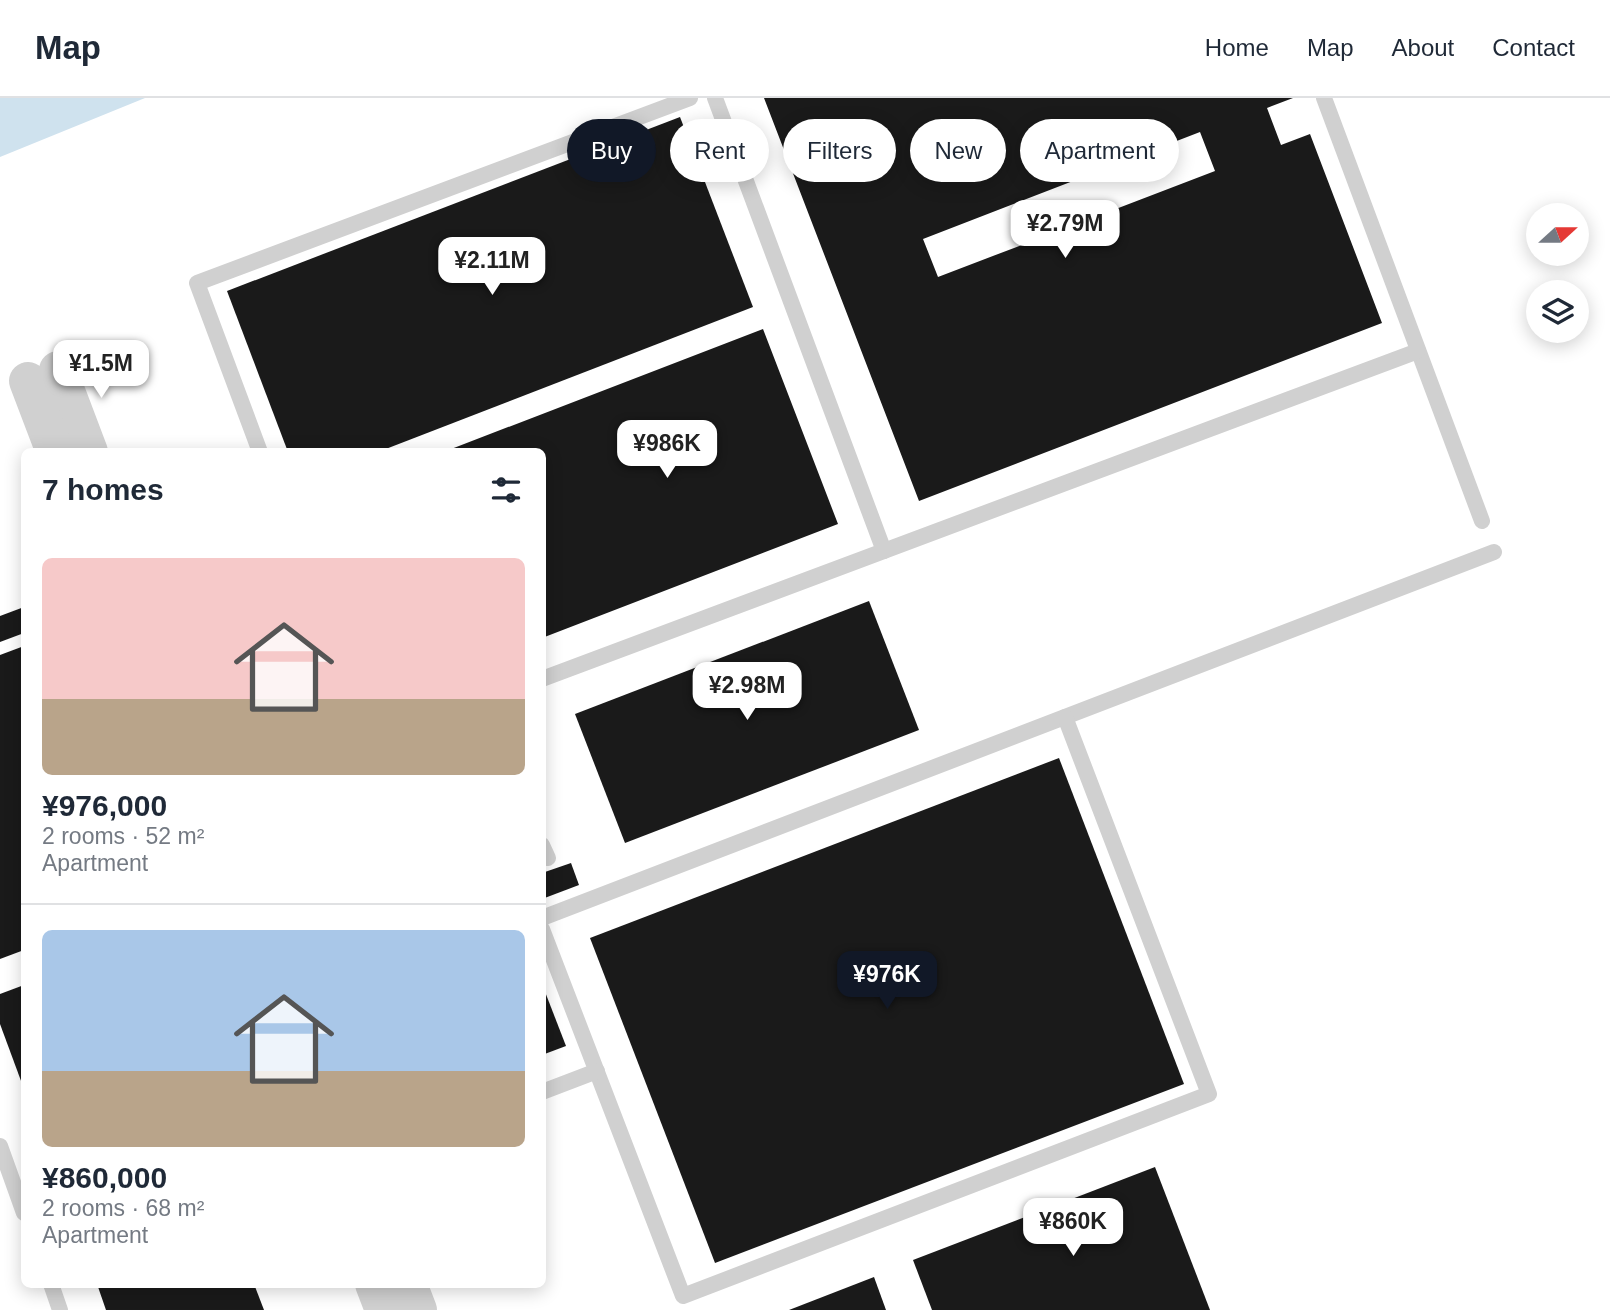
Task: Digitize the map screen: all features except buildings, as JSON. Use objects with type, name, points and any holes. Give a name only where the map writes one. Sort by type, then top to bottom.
[{"type":"street","points":[[54,448],[43,375],[87,448]]},
{"type":"street","points":[[376,1288],[384,1310]]},
{"type":"street","points":[[410,1288],[418,1310]]},
{"type":"lane","points":[[259,448],[197,283],[690,98]]},
{"type":"lane","points":[[715,98],[884,551]]},
{"type":"lane","points":[[1324,98],[1482,520]]},
{"type":"lane","points":[[546,678],[1418,351]]},
{"type":"lane","points":[[546,916],[1494,552]]},
{"type":"lane","points":[[546,939],[683,1296],[1209,1094],[1065,717]]},
{"type":"lane","points":[[546,1090],[597,1071]]},
{"type":"lane","points":[[0,1146],[21,1205]]},
{"type":"lane","points":[[52,1288],[60,1310]]},
{"type":"water","points":[[0,98],[145,98],[0,157]]}]
